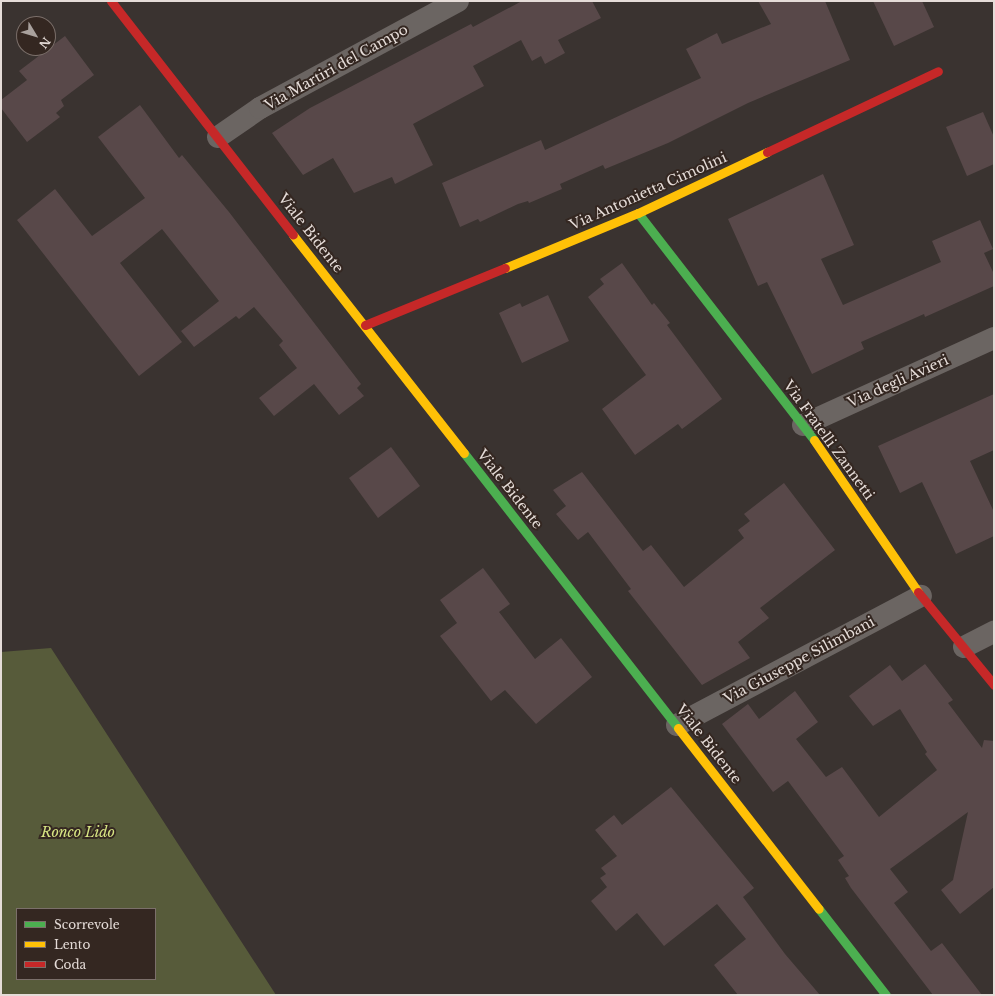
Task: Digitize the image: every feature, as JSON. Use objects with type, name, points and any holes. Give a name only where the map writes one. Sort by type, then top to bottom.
[{"type":"street","name":"Viale Bidente","points":[[111,1],[886,995]]},
{"type":"street","name":"Via Martiri del Campo","points":[[218,137],[260,108],[458,1]]},
{"type":"street","name":"Via Antonietta Cimolini","points":[[365,325],[638,213],[938,71]]},
{"type":"street","name":"Via Fratelli Zannetti","points":[[638,213],[802,425],[921,596],[994,685]]},
{"type":"street","name":"Via degli Avieri","points":[[802,425],[994,338]]},
{"type":"street","name":"Via Giuseppe Silimbani","points":[[677,725],[921,596]]},
{"type":"street","points":[[964,647],[994,632]]},
{"type":"green space","name":"Ronco Lido","points":[[51,648],[276,995],[1,995],[1,652]]},
{"type":"building","points":[[522,1],[592,1],[601,18],[558,40],[565,53],[545,64],[541,56],[532,61],[521,40],[473,66],[484,86],[413,124],[433,165],[395,184],[392,177],[354,193],[333,158],[303,175],[272,133],[310,108],[471,24],[473,27]]},
{"type":"building","points":[[758,1],[825,1],[850,60],[748,103],[668,143],[605,169],[603,165],[560,184],[562,189],[529,203],[528,201],[518,204],[480,222],[478,219],[460,227],[442,183],[541,140],[545,150],[701,78],[686,49],[717,33],[722,44],[771,24]]},
{"type":"building","points":[[873,1],[922,1],[934,27],[894,46]]},
{"type":"building","points":[[65,36],[94,75],[61,100],[64,106],[56,113],[60,117],[27,142],[1,108],[1,100],[27,80],[19,71],[39,56],[56,56],[56,43]]},
{"type":"building","points":[[140,105],[179,158],[182,155],[229,212],[361,384],[357,388],[364,396],[339,415],[314,384],[274,416],[259,398],[297,368],[279,345],[283,341],[254,307],[239,319],[236,316],[194,347],[181,331],[219,301],[162,229],[120,263],[182,342],[139,376],[17,220],[55,189],[92,236],[145,198],[98,137]]},
{"type":"building","points":[[983,112],[994,137],[994,164],[967,176],[946,127]]},
{"type":"building","points":[[823,174],[854,245],[821,259],[843,305],[941,262],[932,241],[980,220],[993,249],[984,253],[994,274],[994,286],[925,317],[924,314],[861,342],[864,349],[812,374],[767,282],[758,286],[728,219]]},
{"type":"building","points":[[622,263],[652,305],[654,303],[670,323],[667,325],[722,399],[682,429],[678,424],[635,455],[602,409],[646,375],[588,297],[604,284],[600,279]]},
{"type":"building","points":[[548,295],[569,341],[522,363],[499,313],[520,303],[522,307]]},
{"type":"building","points":[[994,394],[994,450],[970,461],[994,512],[994,536],[956,554],[922,482],[900,493],[878,446]]},
{"type":"building","points":[[391,447],[420,486],[378,518],[349,478]]},
{"type":"building","points":[[582,472],[643,551],[651,545],[684,587],[744,538],[738,530],[750,521],[744,514],[784,483],[835,550],[760,608],[769,618],[738,642],[750,658],[702,685],[628,591],[631,589],[588,532],[578,540],[556,514],[566,506],[553,490]]},
{"type":"building","points":[[483,568],[510,604],[499,612],[535,659],[561,638],[592,677],[536,724],[505,690],[491,701],[440,636],[457,623],[440,600]]},
{"type":"building","points":[[925,664],[953,700],[948,703],[982,748],[984,740],[994,741],[994,887],[960,914],[941,890],[953,880],[968,812],[890,869],[908,892],[894,903],[931,951],[942,943],[982,995],[933,995],[851,888],[845,878],[849,876],[838,860],[844,856],[788,781],[773,792],[722,724],[748,704],[759,719],[795,691],[818,722],[796,739],[826,777],[842,767],[879,817],[937,770],[925,754],[927,752],[900,709],[873,726],[849,696],[890,665],[902,681]]},
{"type":"building","points":[[671,787],[754,888],[743,897],[785,954],[820,995],[738,995],[714,965],[746,939],[717,904],[664,946],[637,913],[616,931],[591,901],[607,887],[600,878],[606,874],[601,868],[617,856],[595,830],[614,815],[622,825]]},
{"type":"traffic: fast","points":[[638,213],[814,440]]},
{"type":"traffic: fast","points":[[464,453],[678,728]]},
{"type":"traffic: fast","points":[[819,909],[886,995]]},
{"type":"traffic: slow","points":[[505,268],[638,213],[767,152]]},
{"type":"traffic: slow","points":[[293,235],[464,453]]},
{"type":"traffic: slow","points":[[814,440],[918,592]]},
{"type":"traffic: slow","points":[[678,728],[819,909]]},
{"type":"traffic: jam","points":[[111,1],[293,235]]},
{"type":"traffic: jam","points":[[767,152],[938,71]]},
{"type":"traffic: jam","points":[[365,325],[505,268]]},
{"type":"traffic: jam","points":[[918,592],[994,685]]}]
